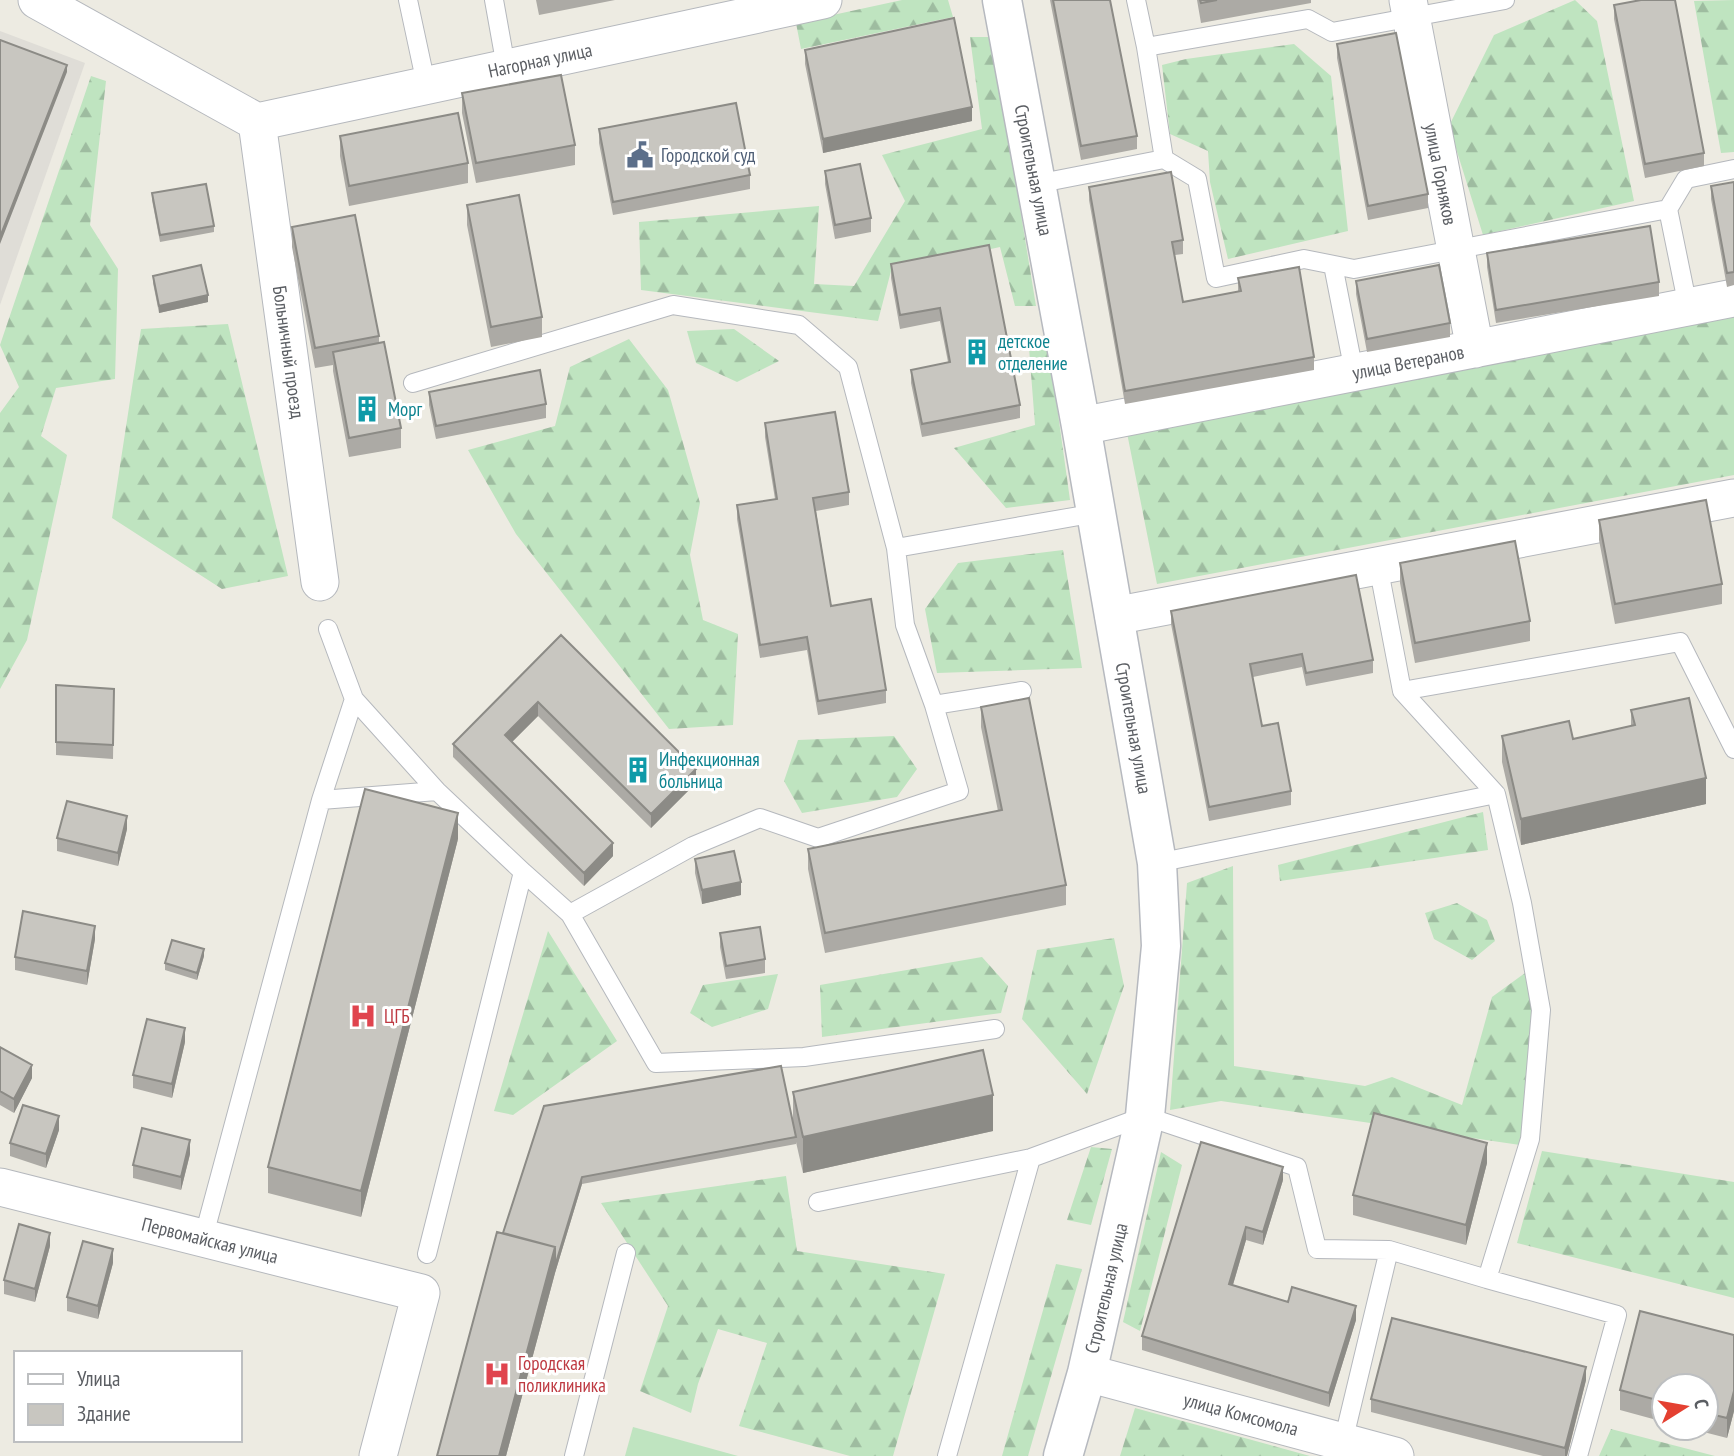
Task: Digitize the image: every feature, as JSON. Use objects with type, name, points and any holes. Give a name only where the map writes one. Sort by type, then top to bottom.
[{"type":"street","points":[[37,0],[257,122]]},
{"type":"street","name":"Нагорная улица","points":[[257,122],[506,66],[823,0]]},
{"type":"street","name":"Строительная улица","points":[[1002,0],[1081,426],[1157,863],[1161,946],[1145,1116],[1087,1373],[1063,1456]]},
{"type":"street","name":"улица Горняков","points":[[1410,9],[1475,348]]},
{"type":"street","name":"Больничный проезд","points":[[257,122],[320,582]]},
{"type":"street","name":"улица Ветеранов","points":[[1081,426],[1734,298]]},
{"type":"street","points":[[1114,616],[1734,498]]},
{"type":"street","name":"Первомайская улица","points":[[0,1188],[421,1293],[378,1456]]},
{"type":"street","name":"улица Комсомола","points":[[1087,1373],[1395,1456]]},
{"type":"lane","points":[[408,0],[426,84]]},
{"type":"lane","points":[[494,0],[506,66]]},
{"type":"lane","points":[[1136,0],[1164,159]]},
{"type":"lane","points":[[1146,47],[1308,19],[1332,32],[1410,9],[1505,0]]},
{"type":"lane","points":[[1036,184],[1164,159],[1197,179],[1216,278],[1304,259],[1354,269],[1668,209]]},
{"type":"lane","points":[[1688,307],[1668,209],[1686,179],[1734,169]]},
{"type":"lane","points":[[1333,265],[1354,372]]},
{"type":"lane","points":[[413,383],[673,305],[799,325],[848,366],[896,548],[905,625],[934,705],[958,791],[818,838],[760,818],[693,846],[570,914]]},
{"type":"lane","points":[[896,548],[1096,513]]},
{"type":"lane","points":[[1378,565],[1402,691],[1496,794],[1522,903],[1541,1010],[1530,1139],[1487,1279]]},
{"type":"lane","points":[[328,629],[354,699],[437,791],[570,914],[656,1063],[804,1057],[995,1029]]},
{"type":"lane","points":[[1402,691],[1680,642],[1734,749]]},
{"type":"lane","points":[[934,705],[1022,691]]},
{"type":"lane","points":[[203,1239],[321,800],[354,699]]},
{"type":"lane","points":[[321,800],[437,791]]},
{"type":"lane","points":[[1157,863],[1496,794]]},
{"type":"lane","points":[[427,1254],[523,872]]},
{"type":"lane","points":[[818,1202],[1031,1158],[1145,1116],[1297,1167],[1317,1249],[1389,1250],[1624,1317],[1578,1456]]},
{"type":"lane","points":[[947,1456],[1031,1158]]},
{"type":"lane","points":[[1343,1442],[1389,1250]]},
{"type":"lane","points":[[573,1456],[626,1253]]},
{"type":"shaded area","points":[[0,31],[85,63],[0,305]]},
{"type":"green space","points":[[902,0],[948,0],[953,17],[801,49],[796,23]]},
{"type":"green space","points":[[1575,0],[1597,21],[1634,201],[1483,235],[1449,126],[1494,35]]},
{"type":"green space","points":[[1734,0],[1734,152],[1721,153],[1694,1]]},
{"type":"green space","points":[[970,37],[992,37],[1036,306],[1015,306],[1000,247],[891,271],[878,321],[641,290],[639,222],[819,206],[814,284],[854,286],[905,201],[882,155],[982,129]]},
{"type":"green space","points":[[1294,44],[1331,76],[1348,231],[1228,259],[1210,182],[1208,151],[1170,134],[1162,65],[1186,59]]},
{"type":"green space","points":[[91,76],[106,81],[90,225],[118,269],[115,379],[56,388],[41,436],[67,455],[27,640],[0,689],[0,413],[19,387],[0,345]]},
{"type":"green space","points":[[1734,312],[1734,475],[1157,584],[1127,433]]},
{"type":"green space","points":[[228,324],[288,576],[222,589],[112,518],[141,329]]},
{"type":"green space","points":[[734,329],[779,361],[737,382],[696,363],[687,331]]},
{"type":"green space","points":[[629,339],[668,390],[700,503],[690,555],[703,620],[738,634],[733,725],[669,729],[516,534],[468,450],[555,426],[570,367]]},
{"type":"green space","points":[[1029,348],[1049,349],[1070,500],[1006,508],[954,448],[1035,425]]},
{"type":"green space","points":[[1063,550],[1082,668],[937,673],[925,609],[958,563]]},
{"type":"green space","points":[[894,736],[917,769],[897,797],[802,813],[784,781],[798,740]]},
{"type":"green space","points":[[1483,812],[1488,850],[1280,881],[1278,865]]},
{"type":"green space","points":[[1233,866],[1234,1066],[1365,1086],[1392,1077],[1462,1105],[1492,997],[1525,973],[1533,1012],[1520,1145],[1221,1101],[1170,1110],[1187,883]]},
{"type":"green space","points":[[1457,903],[1487,920],[1495,941],[1472,960],[1434,939],[1425,913]]},
{"type":"green space","points":[[548,931],[617,1041],[513,1115],[494,1111]]},
{"type":"green space","points":[[1114,938],[1124,986],[1087,1094],[1022,1019],[1037,950]]},
{"type":"green space","points":[[982,957],[1008,986],[1001,1013],[822,1037],[820,985]]},
{"type":"green space","points":[[778,974],[768,1009],[712,1027],[690,1013],[703,985]]},
{"type":"green space","points":[[1091,1147],[1112,1149],[1091,1225],[1067,1220]]},
{"type":"green space","points":[[1542,1151],[1734,1182],[1734,1298],[1517,1243]]},
{"type":"green space","points":[[1161,1152],[1182,1165],[1140,1331],[1123,1322]]},
{"type":"green space","points":[[786,1176],[797,1251],[945,1274],[893,1456],[850,1456],[739,1426],[767,1343],[718,1329],[698,1384],[691,1413],[640,1391],[668,1306],[601,1203]]},
{"type":"green space","points":[[1056,1264],[1082,1269],[1028,1456],[1002,1456]]},
{"type":"green space","points":[[1135,1408],[1310,1456],[1120,1456]]},
{"type":"green space","points":[[633,1427],[738,1456],[625,1456]]},
{"type":"green space","points":[[1611,1429],[1650,1439],[1650,1442],[1661,1442],[1715,1456],[1599,1456]]},
{"type":"building","points":[[1053,0],[1110,0],[1137,136],[1081,146]]},
{"type":"building","points":[[1641,0],[1675,0],[1704,153],[1645,164],[1614,5]]},
{"type":"building","points":[[954,18],[972,107],[823,139],[805,50]]},
{"type":"building","points":[[1396,33],[1428,194],[1368,206],[1337,44]]},
{"type":"building","points":[[0,40],[67,65],[0,237]]},
{"type":"building","points":[[561,75],[575,145],[476,163],[462,93]]},
{"type":"building","points":[[736,103],[750,175],[613,202],[599,129]]},
{"type":"building","points":[[458,113],[468,163],[349,186],[340,136]]},
{"type":"building","points":[[860,164],[871,218],[835,225],[825,171]]},
{"type":"building","points":[[1171,172],[1183,240],[1172,242],[1183,302],[1241,291],[1238,278],[1299,267],[1314,357],[1125,391],[1089,187]]},
{"type":"building","points":[[1734,182],[1734,272],[1727,273],[1711,186]]},
{"type":"building","points":[[206,184],[214,226],[160,235],[152,193]]},
{"type":"building","points":[[519,195],[542,317],[491,327],[467,205]]},
{"type":"building","points":[[355,215],[379,336],[315,348],[292,227]]},
{"type":"building","points":[[1650,226],[1659,282],[1496,310],[1487,253]]},
{"type":"building","name":"детское отделение","points":[[989,245],[1020,405],[922,424],[911,370],[950,362],[940,308],[900,315],[891,264]]},
{"type":"building","points":[[201,265],[208,295],[159,306],[153,276]]},
{"type":"building","points":[[1439,265],[1450,323],[1367,339],[1356,281]]},
{"type":"building","name":"Морг","points":[[384,342],[401,428],[349,438],[333,352]]},
{"type":"building","points":[[540,370],[546,404],[436,426],[429,392]]},
{"type":"building","points":[[835,412],[849,492],[813,498],[831,606],[871,599],[886,690],[818,701],[807,637],[760,645],[737,505],[777,499],[765,423]]},
{"type":"building","points":[[1706,500],[1722,584],[1615,604],[1599,520]]},
{"type":"building","points":[[1515,541],[1530,621],[1415,643],[1400,563]]},
{"type":"building","points":[[1356,575],[1373,660],[1306,673],[1302,654],[1250,664],[1262,726],[1278,723],[1291,791],[1209,807],[1171,611]]},
{"type":"building","name":"Инфекционная больница","points":[[561,635],[696,769],[651,814],[538,702],[505,735],[613,843],[584,873],[453,744]]},
{"type":"building","points":[[56,685],[114,689],[113,745],[56,742]]},
{"type":"building","points":[[1029,698],[1066,885],[825,933],[808,849],[1002,810],[981,707]]},
{"type":"building","points":[[1689,698],[1706,778],[1521,819],[1502,736],[1569,721],[1573,739],[1635,725],[1631,710]]},
{"type":"building","name":"ЦГБ","points":[[365,789],[458,813],[361,1191],[268,1167]]},
{"type":"building","points":[[67,801],[127,816],[118,853],[57,838]]},
{"type":"building","points":[[734,851],[741,882],[702,890],[695,859]]},
{"type":"building","points":[[23,911],[95,926],[87,971],[15,957]]},
{"type":"building","points":[[760,927],[765,959],[726,966],[720,933]]},
{"type":"building","points":[[172,940],[204,949],[197,973],[165,963]]},
{"type":"building","points":[[147,1019],[185,1028],[172,1084],[133,1075]]},
{"type":"building","points":[[0,1047],[32,1065],[14,1099],[0,1091]]},
{"type":"building","points":[[983,1050],[993,1095],[803,1137],[793,1092]]},
{"type":"building","points":[[781,1066],[796,1137],[582,1177],[555,1266],[555,1247],[503,1233],[544,1106]]},
{"type":"building","points":[[23,1105],[59,1116],[46,1154],[10,1143]]},
{"type":"building","points":[[1374,1113],[1487,1143],[1466,1225],[1353,1195]]},
{"type":"building","points":[[142,1128],[190,1140],[181,1177],[133,1165]]},
{"type":"building","points":[[1201,1142],[1283,1167],[1263,1232],[1246,1227],[1229,1284],[1288,1302],[1292,1287],[1356,1306],[1329,1393],[1142,1336]]},
{"type":"building","points":[[19,1224],[50,1233],[35,1289],[4,1280]]},
{"type":"building","name":"Городская поликлиника","points":[[497,1232],[555,1247],[499,1456],[437,1456]]},
{"type":"building","points":[[83,1241],[113,1249],[98,1306],[67,1297]]},
{"type":"building","points":[[1640,1311],[1734,1335],[1734,1391],[1727,1418],[1720,1416],[1720,1372],[1650,1372],[1650,1398],[1620,1390]]},
{"type":"building","points":[[1392,1318],[1586,1367],[1565,1448],[1371,1399]]},
{"type":"place","name":"Городской суд","points":[[640,155]]},
{"type":"place","name":"детское отделение","points":[[977,352]]},
{"type":"place","name":"Морг","points":[[367,409]]},
{"type":"place","name":"Инфекционная больница","points":[[638,770]]},
{"type":"place","name":"ЦГБ","points":[[363,1016]]},
{"type":"place","name":"Городская поликлиника","points":[[497,1374]]}]
